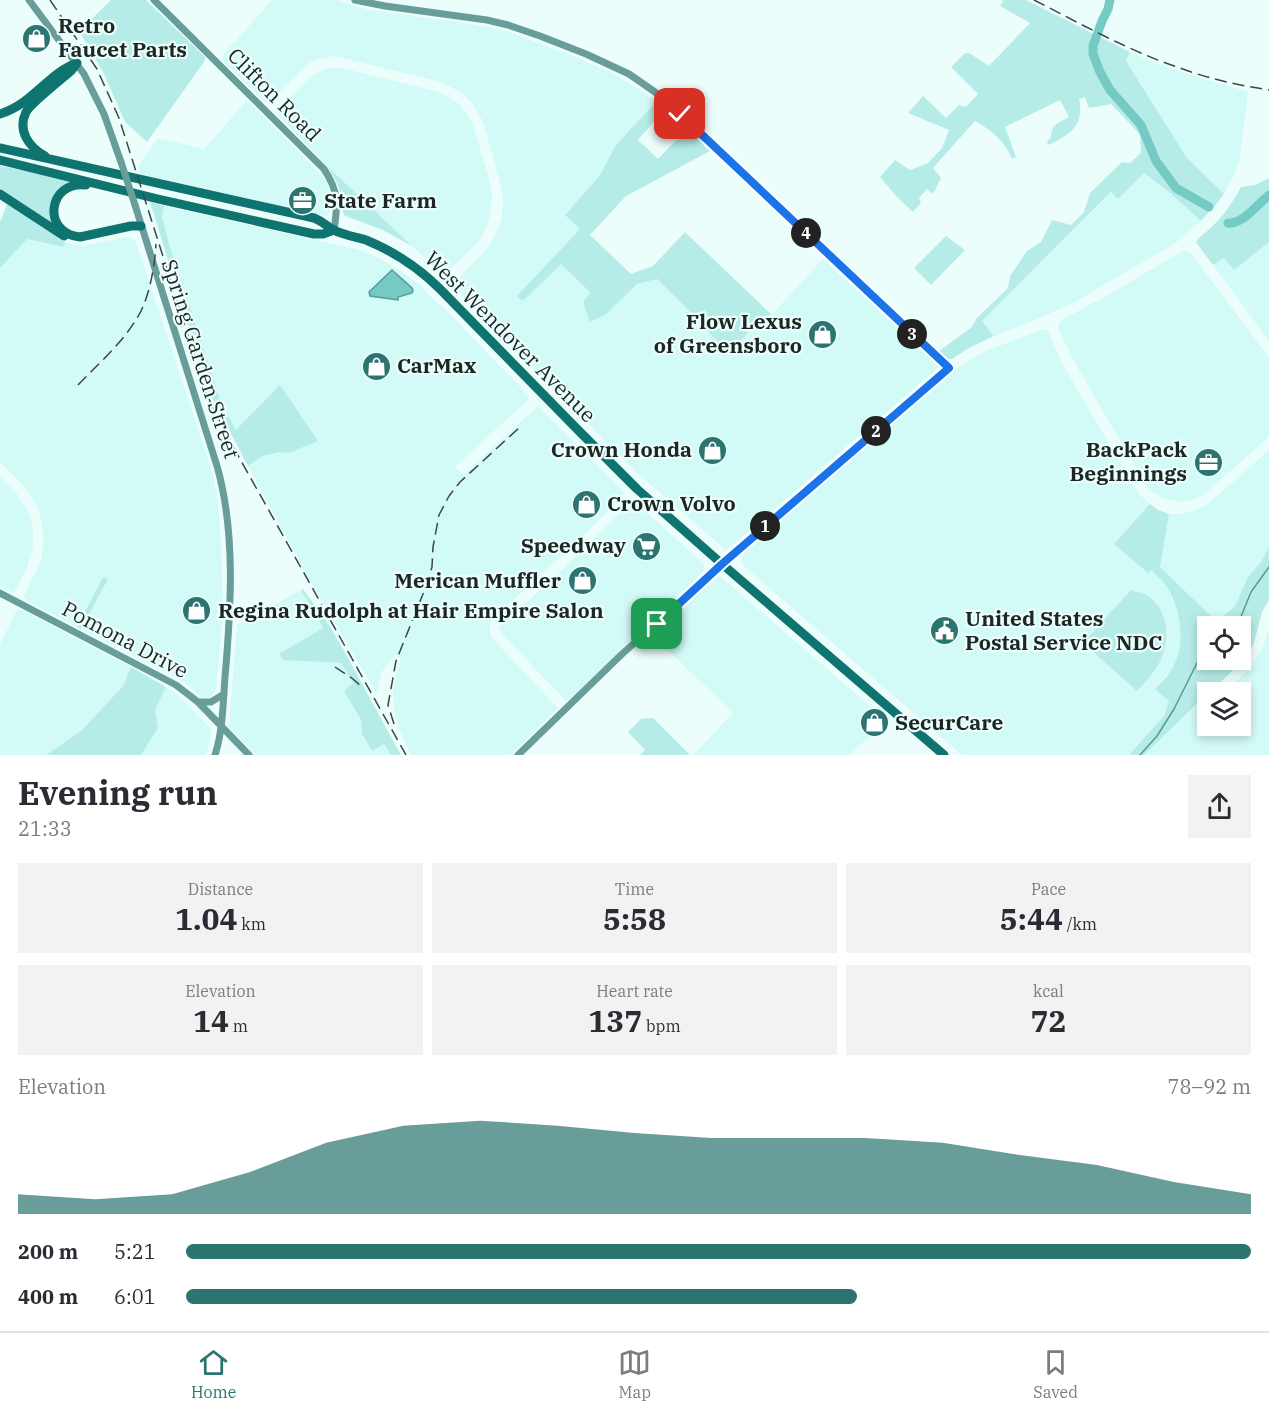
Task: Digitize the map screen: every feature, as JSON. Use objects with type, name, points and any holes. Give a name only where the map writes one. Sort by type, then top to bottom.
[{"type":"highway","points":[[0,114],[24,103],[65,67],[77,63]]},
{"type":"highway","points":[[52,160],[28,143],[24,121],[27,111],[77,63]]},
{"type":"highway","name":"West Wendover Avenue","points":[[0,148],[314,218],[334,230],[358,237],[392,252],[413,265],[423,272],[622,474],[722,564],[944,755]]},
{"type":"highway","name":"West Wendover Avenue","points":[[0,160],[314,234],[334,230]]},
{"type":"highway","points":[[141,226],[74,236],[64,232],[58,225],[54,217],[54,207],[61,192],[68,186],[76,184],[158,199]]},
{"type":"highway","points":[[0,194],[62,236],[74,241],[86,241],[132,232],[141,226]]},
{"type":"street","name":"Spring Garden Street","points":[[29,0],[77,63],[109,125],[217,466],[225,500],[231,608],[221,725],[215,755]]},
{"type":"street","name":"Clifton Road","points":[[154,0],[324,169],[332,184],[336,199],[334,230]]},
{"type":"street","points":[[355,0],[508,25],[586,54],[629,74],[655,92],[680,114],[949,368],[722,564],[621,656],[518,755]]},
{"type":"street","name":"Pomona Drive","points":[[0,593],[169,681],[198,702],[249,755]]},
{"type":"street","points":[[198,702],[211,702],[224,694]]},
{"type":"shaded area","points":[[111,0],[146,0],[205,57],[204,62],[147,142],[125,122],[104,74],[79,31]]},
{"type":"shaded area","points":[[272,0],[337,0],[370,10],[472,24],[505,31],[612,73],[656,102],[615,146],[602,174],[565,214],[580,229],[518,296],[523,301],[561,263],[592,293],[583,302],[590,322],[605,315],[637,284],[657,279],[729,353],[759,321],[763,324],[823,259],[939,367],[729,548],[725,549],[638,474],[458,290],[456,281],[491,243],[502,216],[501,186],[486,132],[472,103],[462,93],[441,82],[334,56],[311,62],[269,102],[265,102],[222,60],[222,56]]},
{"type":"shaded area","points":[[1003,0],[1026,0],[1130,52],[1126,61],[1187,158],[1224,194],[1201,221],[1144,173],[1118,199],[1111,192],[982,321],[994,336],[948,359],[939,351],[972,327],[977,318],[1008,288],[1010,276],[1027,251],[1041,242],[1052,220],[1071,225],[1084,212],[1090,193],[1122,162],[1130,163],[1141,153],[1140,135],[1111,104],[1089,108],[1085,97],[1079,99],[1080,116],[1074,128],[1048,145],[1047,142],[1054,127],[1069,117],[1060,100],[1005,127],[1016,157],[1012,159],[1006,147],[997,137],[975,121],[933,168],[941,178],[933,194],[927,189],[919,198],[921,203],[913,212],[897,197],[880,177],[895,160],[910,170],[928,163],[942,148],[949,130],[908,113],[923,96],[946,118],[959,105],[966,107],[978,94],[951,67],[965,53],[969,53],[989,66],[1030,23],[1000,6]]},
{"type":"shaded area","points":[[1130,52],[1158,64],[1248,92],[1240,159],[1224,194],[1187,158],[1126,61]]},
{"type":"shaded area","points":[[333,68],[342,68],[439,92],[459,104],[472,122],[489,179],[492,195],[491,209],[484,232],[478,242],[448,271],[441,272],[412,246],[327,166],[278,115],[278,109],[311,76]]},
{"type":"shaded area","points":[[247,100],[324,178],[331,200],[328,215],[140,174],[138,166],[158,138],[204,149]]},
{"type":"shaded area","points":[[656,102],[665,109],[638,140],[658,159],[687,129],[710,151],[626,196],[590,235],[631,274],[653,266],[685,232],[771,314],[762,324],[758,321],[729,354],[657,279],[637,284],[605,315],[590,322],[583,302],[591,293],[561,264],[523,301],[517,296],[580,229],[565,215],[601,174],[615,146]]},
{"type":"shaded area","points":[[0,166],[77,181],[58,191],[57,227],[0,191]]},
{"type":"shaded area","points":[[327,166],[412,246],[383,230],[345,216],[338,185]]},
{"type":"shaded area","points":[[1144,173],[1201,221],[1174,244],[1073,303],[994,336],[981,322],[1112,192],[1119,198]]},
{"type":"shaded area","points":[[1269,178],[1269,242],[1234,270],[1224,258],[1213,265],[1196,242],[1222,215],[1241,187],[1255,185]]},
{"type":"shaded area","points":[[150,202],[164,206],[162,217],[169,244],[222,405],[236,430],[280,385],[318,441],[289,453],[281,452],[262,456],[248,466],[209,392]]},
{"type":"shaded area","points":[[7,204],[66,243],[63,247],[27,239],[0,268],[0,221]]},
{"type":"shaded area","points":[[164,206],[356,249],[375,256],[398,269],[423,287],[529,396],[528,400],[455,467],[463,475],[538,406],[624,492],[622,497],[574,545],[493,618],[490,624],[492,638],[557,707],[511,755],[411,755],[399,729],[394,709],[393,691],[401,658],[395,655],[381,673],[377,694],[310,581],[248,466],[262,456],[281,452],[289,453],[318,441],[236,430],[222,405],[169,244],[162,217]]},
{"type":"shaded area","points":[[946,236],[965,250],[931,285],[914,268]]},
{"type":"shaded area","points":[[126,237],[136,242],[212,472],[217,495],[223,610],[216,688],[209,698],[201,697],[177,678],[81,629],[107,579],[103,577],[77,627],[27,601],[24,596],[41,561],[43,532],[37,507],[30,494],[0,462],[0,268],[27,239],[62,247],[66,243],[82,246]]},
{"type":"shaded area","points":[[1269,242],[1269,341],[1213,265],[1224,257],[1234,270]]},
{"type":"shaded area","points":[[1183,251],[1190,252],[1269,358],[1269,437],[1202,496],[1178,502],[1162,498],[1146,485],[1072,358],[1058,327],[1060,321]]},
{"type":"shaded area","points":[[392,270],[412,288],[412,293],[398,297],[398,300],[370,296],[369,292]]},
{"type":"shaded area","points":[[1043,329],[1048,330],[1062,363],[1134,487],[1150,504],[1114,544],[1148,572],[1151,570],[1167,586],[1178,613],[1181,628],[1179,650],[1173,668],[1155,688],[1169,701],[1164,716],[1130,755],[962,755],[745,567],[741,561],[744,553],[761,537],[951,372],[986,351]]},
{"type":"shaded area","points":[[1269,450],[1269,547],[1261,562],[1248,577],[1235,607],[1224,616],[1211,616],[1160,567],[1169,514],[1194,511],[1209,503]]},
{"type":"shaded area","points":[[0,477],[17,494],[32,523],[33,546],[27,568],[13,593],[0,587]]},
{"type":"shaded area","points":[[635,502],[704,564],[704,571],[566,701],[500,632],[499,627],[560,572],[630,503]]},
{"type":"shaded area","points":[[1150,504],[1169,514],[1160,567],[1211,616],[1197,616],[1197,670],[1233,670],[1221,682],[1197,682],[1197,704],[1144,755],[1132,755],[1130,754],[1164,716],[1169,701],[1155,689],[1173,667],[1180,648],[1181,637],[1172,596],[1151,570],[1148,573],[1114,544]]},
{"type":"shaded area","points":[[1269,547],[1269,600],[1262,612],[1251,648],[1251,616],[1224,616],[1235,606],[1248,577],[1261,562]]},
{"type":"shaded area","points":[[719,576],[887,721],[849,755],[693,755],[733,713],[652,635]]},
{"type":"shaded area","points":[[103,577],[108,579],[81,629],[77,627]]},
{"type":"shaded area","points":[[303,589],[342,647],[401,755],[391,755],[384,744],[372,751],[362,734],[361,720],[344,691],[353,683],[341,663],[283,660],[279,654],[323,628],[301,590]]},
{"type":"shaded area","points":[[301,590],[323,628],[279,654],[283,660],[341,663],[353,683],[344,691],[361,721],[362,734],[372,751],[384,744],[391,755],[256,755],[230,728],[237,625]]},
{"type":"shaded area","points":[[1131,590],[1142,593],[1153,600],[1159,607],[1166,626],[1165,647],[1158,665],[1137,691],[1083,643]]},
{"type":"shaded area","points":[[19,610],[131,667],[123,686],[81,731],[46,755],[0,755],[0,644]]},
{"type":"shaded area","points":[[1269,628],[1269,755],[1144,755],[1197,704],[1197,736],[1251,736],[1251,682],[1235,682],[1248,670],[1251,670]]},
{"type":"shaded area","points":[[131,667],[166,687],[155,710],[158,728],[141,755],[46,755],[81,731],[123,686]]},
{"type":"shaded area","points":[[166,687],[179,696],[211,729],[206,755],[141,755],[158,728],[155,710]]},
{"type":"shaded area","points":[[653,718],[690,755],[640,755],[645,750],[628,732],[641,719]]},
{"type":"waterway","points":[[1110,0],[1093,46],[1093,54],[1100,72],[1110,90],[1141,125],[1156,161],[1176,188],[1209,207]]},
{"type":"waterway","points":[[1228,223],[1239,221],[1269,195]]},
{"type":"waterway","points":[[1241,616],[1251,592],[1269,567]]},
{"type":"waterway","points":[[1140,755],[1157,736],[1174,709],[1197,663]]},
{"type":"railway","points":[[50,0],[97,69],[119,118],[207,395],[226,434],[406,755]]},
{"type":"railway","points":[[1034,0],[1142,54],[1191,72],[1269,90]]},
{"type":"railway","points":[[78,385],[104,359],[135,322],[147,296],[152,278],[156,244]]},
{"type":"railway","points":[[394,724],[388,705],[396,661],[432,567],[439,515],[460,482],[520,427]]},
{"type":"railway","points":[[335,667],[363,688]]},
{"type":"place","name":"Retro Faucet Parts","points":[[37,38]]},
{"type":"place","name":"State Farm","points":[[303,201]]},
{"type":"place","name":"Flow Lexus of Greensboro","points":[[823,334]]},
{"type":"place","name":"CarMax","points":[[376,366]]},
{"type":"place","name":"Crown Honda","points":[[713,450]]},
{"type":"place","name":"BackPack Beginnings","points":[[1208,462]]},
{"type":"place","name":"Crown Volvo","points":[[586,504]]},
{"type":"place","name":"Speedway","points":[[647,546]]},
{"type":"place","name":"Merican Muffler","points":[[582,581]]},
{"type":"place","name":"Regina Rudolph at Hair Empire Salon","points":[[197,611]]},
{"type":"place","name":"United States Postal Service NDC","points":[[944,631]]},
{"type":"place","name":"SecurCare","points":[[874,723]]},
{"type":"route","points":[[657,624],[722,564],[949,368],[680,114]]}]
